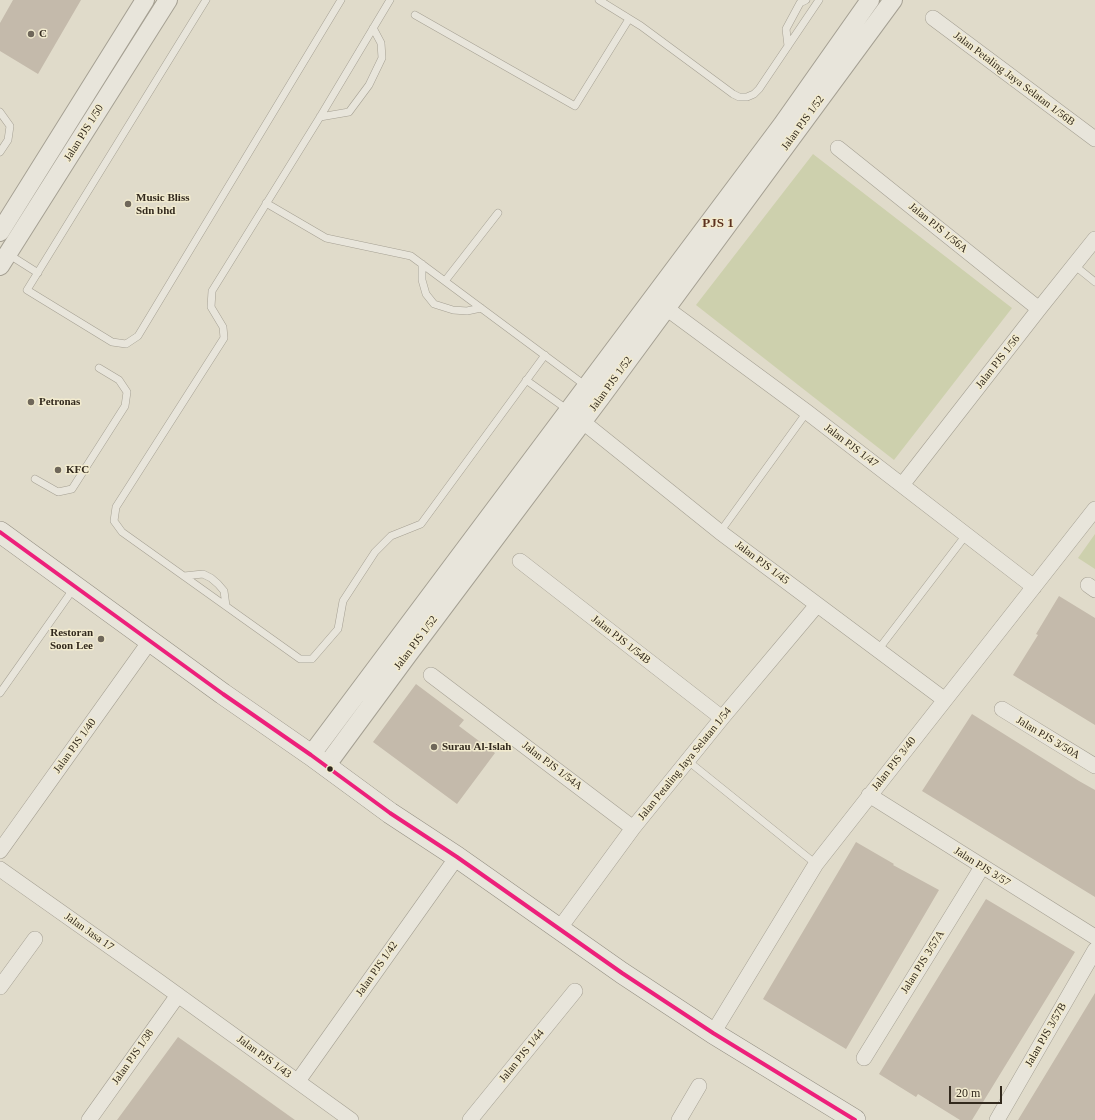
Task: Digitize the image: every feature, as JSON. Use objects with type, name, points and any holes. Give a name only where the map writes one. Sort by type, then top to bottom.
[{"type":"main road","points":[[1,534],[390,813],[457,857],[622,973],[846,1118]]},
{"type":"street","name":"Jalan PJS 1/50","points":[[0,232],[145,0]]},
{"type":"street","name":"Jalan PJS 1/50","points":[[4,260],[168,0]]},
{"type":"street","name":"Jalan PJS 1/52","points":[[318,760],[568,410],[782,126],[870,0]]},
{"type":"street","name":"Jalan PJS 1/52","points":[[318,760],[407,656],[583,422],[893,0]]},
{"type":"street","name":"Jalan Petaling Jaya Selatan 1/56B","points":[[934,18],[1095,139]]},
{"type":"street","name":"Jalan PJS 1/56A","points":[[838,148],[1039,308]]},
{"type":"street","name":"Jalan PJS 1/56","points":[[902,485],[1039,308],[1095,239]]},
{"type":"street","name":"Jalan PJS 1/47","points":[[666,308],[807,412],[1034,587]]},
{"type":"street","points":[[586,386],[601,397]]},
{"type":"street","points":[[568,410],[583,422]]},
{"type":"street","name":"Jalan PJS 1/45","points":[[583,422],[720,532],[944,700]]},
{"type":"street","name":"Jalan PJS 3/40","points":[[713,1033],[816,864],[1095,509]]},
{"type":"street","name":"Jalan PJS 1/54B","points":[[520,561],[722,718]]},
{"type":"street","name":"Jalan Petaling Jaya Selatan 1/54","points":[[559,929],[634,828],[722,718],[817,605]]},
{"type":"street","name":"Jalan PJS 1/40","points":[[0,851],[150,641]]},
{"type":"street","name":"Jalan PJS 1/54A","points":[[431,675],[634,828]]},
{"type":"street","name":"Jalan PJS 3/50A","points":[[1002,709],[1095,766]]},
{"type":"street","name":"Jalan PJS 3/57","points":[[869,795],[1095,937]]},
{"type":"street","name":"Jalan PJS 1/42","points":[[298,1081],[457,857]]},
{"type":"street","name":"Jalan PJS 3/57A","points":[[864,1058],[982,867]]},
{"type":"street","name":"Jalan Jasa 17","points":[[0,869],[178,995]]},
{"type":"street","points":[[0,987],[35,939]]},
{"type":"street","name":"Jalan PJS 3/57B","points":[[997,1120],[1095,950]]},
{"type":"street","name":"Jalan PJS 1/44","points":[[470,1120],[575,991]]},
{"type":"street","name":"Jalan PJS 1/43","points":[[178,995],[351,1120]]},
{"type":"street","name":"Jalan PJS 1/38","points":[[89,1120],[178,995]]},
{"type":"street","points":[[679,1120],[700,1086]]},
{"type":"lane","points":[[206,0],[27,290],[112,342],[126,344],[138,336],[341,0]]},
{"type":"lane","points":[[390,0],[320,117],[212,291],[211,307],[224,327],[224,338],[116,507],[114,521],[122,532],[300,659],[312,659],[338,629],[343,601],[375,552],[391,536],[421,524],[545,355]]},
{"type":"lane","points":[[599,0],[641,26],[739,97],[747,97],[754,94],[819,0]]},
{"type":"lane","points":[[788,46],[786,29],[800,3],[806,0]]},
{"type":"lane","points":[[415,15],[575,106],[629,19]]},
{"type":"lane","points":[[320,117],[349,112],[369,85],[382,58],[381,43],[373,28]]},
{"type":"lane","points":[[0,112],[10,126],[8,140],[0,152]]},
{"type":"lane","points":[[266,203],[326,238],[411,256],[586,386]]},
{"type":"lane","points":[[445,281],[498,213]]},
{"type":"lane","points":[[4,260],[38,273]]},
{"type":"lane","points":[[422,264],[422,280],[426,294],[434,304],[460,311],[481,308]]},
{"type":"lane","points":[[1074,265],[1095,282]]},
{"type":"lane","points":[[35,479],[58,492],[72,489],[125,406],[127,392],[119,380],[99,368]]},
{"type":"lane","points":[[526,380],[568,410]]},
{"type":"lane","points":[[720,532],[807,412]]},
{"type":"lane","points":[[878,650],[966,535]]},
{"type":"lane","points":[[184,576],[203,574],[211,578],[224,591],[226,606]]},
{"type":"lane","points":[[0,693],[75,586]]},
{"type":"lane","points":[[688,761],[816,864]]},
{"type":"green space","points":[[813,154],[1012,308],[894,460],[696,305]]},
{"type":"green space","points":[[1095,534],[1095,569],[1078,558]]},
{"type":"building","name":"C","points":[[13,0],[81,0],[38,74],[0,51],[0,23]]},
{"type":"building","points":[[1059,596],[1095,618],[1095,725],[1013,675],[1038,635],[1036,634]]},
{"type":"building","name":"Surau Al-Islah","points":[[416,684],[464,720],[459,726],[495,753],[457,804],[373,742]]},
{"type":"building","points":[[972,714],[1095,790],[1095,897],[922,791]]},
{"type":"building","points":[[856,842],[894,864],[893,865],[939,890],[846,1049],[763,999]]},
{"type":"building","points":[[986,899],[1075,952],[972,1120],[960,1120],[918,1094],[916,1097],[879,1074]]},
{"type":"building","points":[[1095,993],[1095,1120],[1018,1120]]},
{"type":"building","points":[[178,1037],[239,1080],[295,1120],[117,1120]]},
{"type":"transit line","points":[[0,532],[390,813],[457,857],[622,973],[713,1033],[855,1120]]},
{"type":"place","name":"C","points":[[31,34]]},
{"type":"place","name":"Music Bliss Sdn bhd","points":[[128,204]]},
{"type":"place","name":"Petronas","points":[[31,402]]},
{"type":"place","name":"KFC","points":[[58,470]]},
{"type":"place","name":"Restoran Soon Lee","points":[[101,639]]},
{"type":"place","name":"Surau Al-Islah","points":[[434,747]]},
{"type":"district","name":"PJS 1","points":[[718,224]]}]
